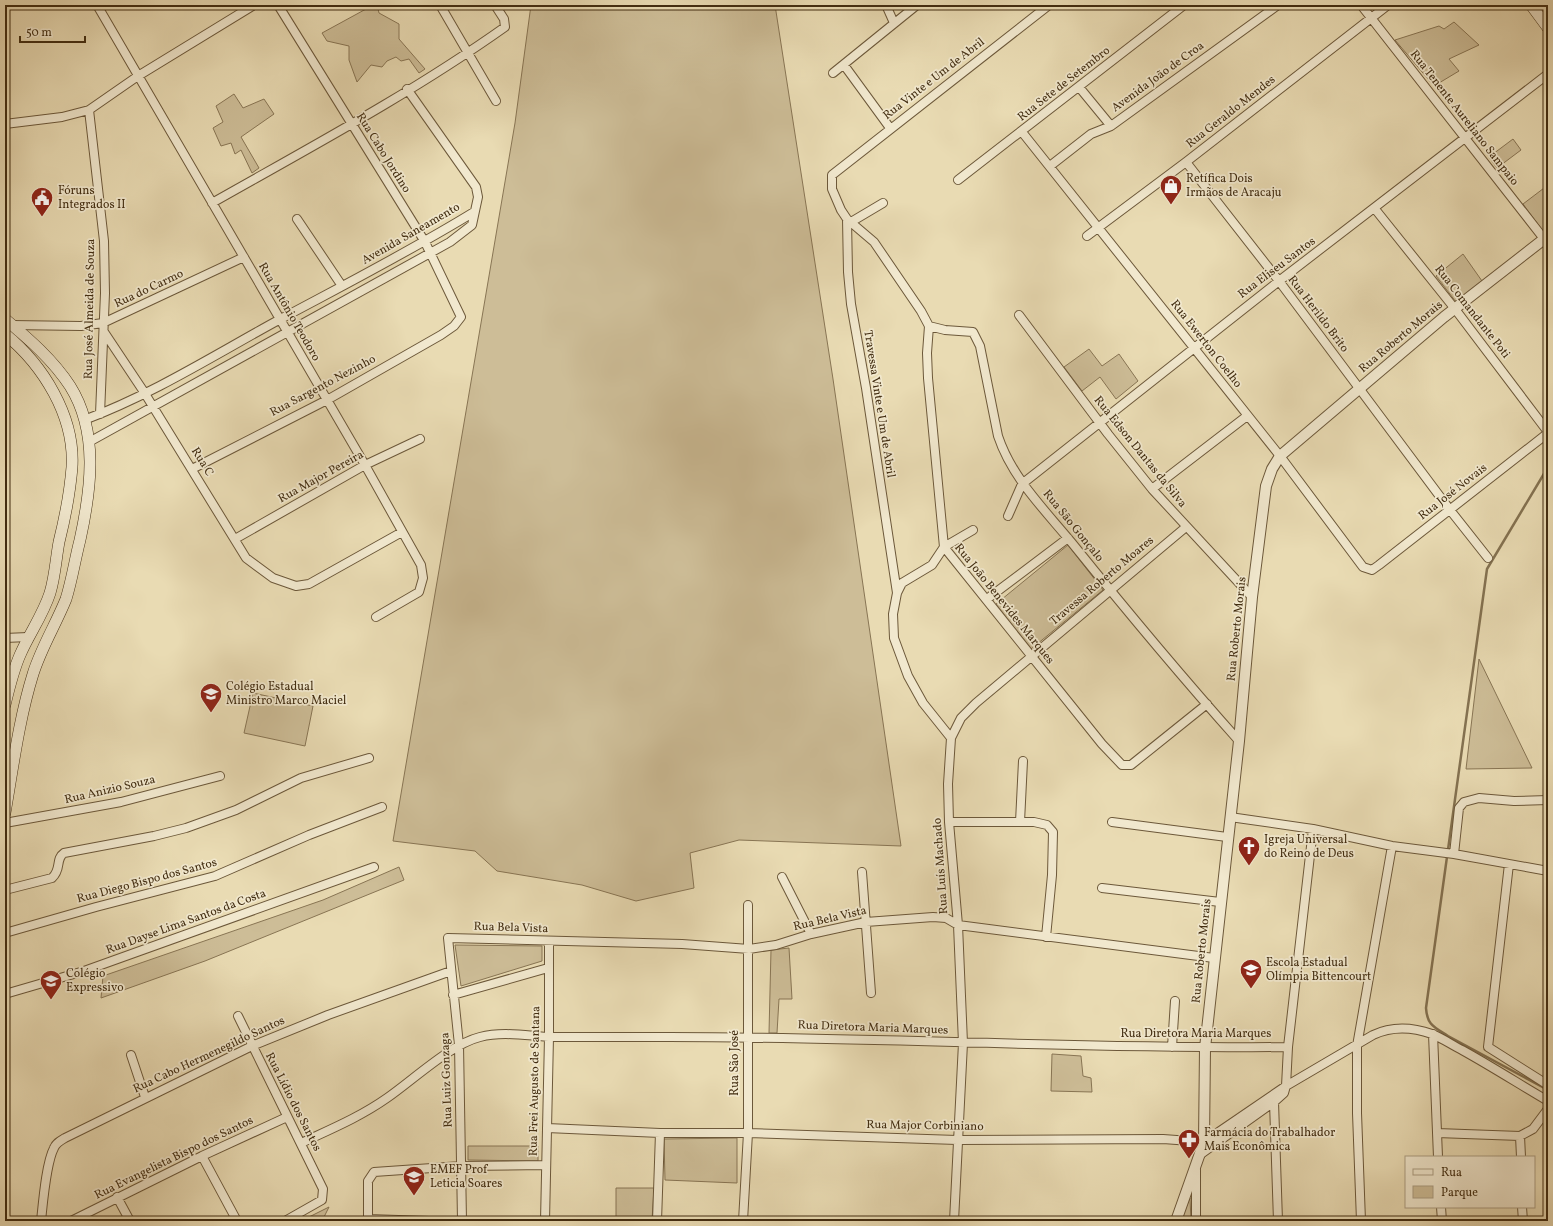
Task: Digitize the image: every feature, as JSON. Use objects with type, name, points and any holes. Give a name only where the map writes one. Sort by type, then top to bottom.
[{"type":"main road","points":[[1531,5],[1548,28]]},
{"type":"main road","points":[[5,813],[22,716],[33,675],[66,597],[87,504],[90,477],[89,442],[84,420],[71,388],[61,373],[46,357],[9,322]]},
{"type":"main road","points":[[5,334],[22,350],[45,378],[60,406],[70,438],[72,467],[65,514],[50,592],[14,670],[5,705]]},
{"type":"main road","points":[[50,592],[58,598],[66,597]]},
{"type":"main road","points":[[41,614],[50,614],[56,622]]},
{"type":"street","name":"Rua Antônio Teodoro","points":[[97,5],[366,465],[421,565],[423,578],[419,592],[376,618]]},
{"type":"street","points":[[5,124],[62,117],[89,110],[138,76],[254,5]]},
{"type":"street","name":"Rua Cabo Jordino","points":[[278,5],[425,242],[461,317]]},
{"type":"street","points":[[440,5],[496,101]]},
{"type":"street","points":[[212,203],[351,124],[468,53],[505,27],[504,19],[495,5]]},
{"type":"street","points":[[886,5],[894,23]]},
{"type":"street","points":[[832,73],[844,65],[916,5]]},
{"type":"street","name":"Rua Vinte e Um de Abril","points":[[849,220],[841,210],[832,189],[831,178],[834,172],[1049,5]]},
{"type":"street","name":"Rua Sete de Setembro","points":[[958,180],[1022,132],[1184,5]]},
{"type":"street","name":"Avenida João de Croa","points":[[1050,166],[1086,138],[1111,126],[1278,5]]},
{"type":"street","name":"Rua Tenente Aureliano Sampaio","points":[[1361,5],[1547,240]]},
{"type":"street","name":"Rua Geraldo Mendes","points":[[1087,236],[1186,162],[1388,5]]},
{"type":"street","points":[[844,65],[890,128]]},
{"type":"street","name":"Rua Eliseu Santos","points":[[1022,484],[1279,281],[1375,209],[1548,74]]},
{"type":"street","points":[[1079,87],[1111,126]]},
{"type":"street","points":[[407,89],[474,184],[478,197],[474,212]]},
{"type":"street","name":"Rua José Almeida de Souza","points":[[89,110],[104,241],[105,293],[101,345],[100,414]]},
{"type":"street","name":"Rua Ewerton Coelho","points":[[1022,132],[1280,456],[1355,558],[1364,567],[1372,570]]},
{"type":"street","name":"Rua Herildo Brito","points":[[1186,162],[1279,281],[1450,510],[1488,558]]},
{"type":"street","points":[[883,203],[849,220],[874,242],[929,326]]},
{"type":"street","name":"Rua Comandante Poti","points":[[1375,209],[1455,309],[1548,432]]},
{"type":"street","name":"Avenida Saneamento","points":[[84,420],[120,406],[207,360],[425,242],[474,212]]},
{"type":"street","name":"Avenida Saneamento","points":[[89,442],[431,253],[470,228],[473,221],[474,212]]},
{"type":"street","points":[[298,219],[342,286]]},
{"type":"street","name":"Travessa Vinte e Um de Abril","points":[[849,220],[848,272],[851,304],[866,388],[897,593]]},
{"type":"street","name":"Rua Roberto Morais","points":[[1176,1221],[1204,1142],[1205,1048],[1214,958],[1239,741],[1252,597],[1266,486],[1272,469],[1280,456],[1455,309],[1547,240]]},
{"type":"street","name":"Rua do Carmo","points":[[9,322],[103,328],[244,257]]},
{"type":"street","name":"Rua Edson Dantas da Silva","points":[[1019,315],[1100,423],[1152,489],[1252,597]]},
{"type":"street","name":"Rua Sargento Nezinho","points":[[192,469],[327,400],[441,335],[454,326],[461,317]]},
{"type":"street","name":"Rua São Gonçalo","points":[[929,326],[945,330],[973,332],[980,346],[1001,446],[1022,484],[1239,741]]},
{"type":"street","name":"Rua João Benevides Marques","points":[[929,326],[926,353],[944,547],[987,599],[1031,657],[1117,761],[1122,765],[1131,765],[1207,704]]},
{"type":"street","name":"Rua C","points":[[103,328],[246,558],[273,578],[296,586],[304,586],[318,580],[402,532]]},
{"type":"street","points":[[207,360],[214,372]]},
{"type":"street","points":[[1152,489],[1247,416]]},
{"type":"street","name":"Rua José Novais","points":[[1372,570],[1548,432]]},
{"type":"street","name":"Rua Major Pereira","points":[[234,538],[366,465],[420,439]]},
{"type":"street","points":[[1008,516],[1022,484]]},
{"type":"street","name":"Travessa Roberto Moares","points":[[951,738],[955,728],[968,711],[1186,527]]},
{"type":"street","points":[[951,738],[923,704],[899,655],[892,624],[897,593],[902,583],[932,565],[944,547],[973,530]]},
{"type":"street","points":[[987,599],[1068,538]]},
{"type":"street","points":[[5,638],[28,637]]},
{"type":"street","name":"Rua Luís Machado","points":[[951,738],[948,784],[949,822],[958,925],[962,1043],[954,1221]]},
{"type":"street","points":[[5,890],[52,878],[58,872],[59,859],[64,853],[154,836],[186,828],[236,810],[281,787],[317,772],[369,758]]},
{"type":"street","points":[[1020,822],[1023,761]]},
{"type":"street","name":"Rua Anizio Souza","points":[[5,823],[121,802],[220,776]]},
{"type":"street","points":[[1454,854],[1459,808],[1464,802],[1479,798],[1514,801],[1548,800]]},
{"type":"street","name":"Rua Diego Bispo dos Santos","points":[[5,933],[96,907],[215,876],[308,835],[382,807]]},
{"type":"street","points":[[1230,817],[1313,829],[1392,846],[1454,854],[1548,871]]},
{"type":"street","points":[[949,822],[1039,822],[1047,825],[1054,832],[1052,875],[1046,937]]},
{"type":"street","points":[[1112,822],[1227,838]]},
{"type":"street","points":[[1201,1154],[1274,1102],[1284,1093],[1286,1086],[1288,1047],[1313,829]]},
{"type":"street","points":[[1361,1221],[1357,1113],[1357,1046],[1392,846]]},
{"type":"street","points":[[1509,864],[1488,1047],[1548,1085]]},
{"type":"street","name":"Rua Dayse Lima Santos da Costa","points":[[5,994],[84,971],[374,867]]},
{"type":"street","points":[[862,872],[872,993]]},
{"type":"street","points":[[782,877],[811,934]]},
{"type":"street","points":[[1102,888],[1220,902]]},
{"type":"street","name":"Rua São José","points":[[743,1221],[748,1133],[748,905]]},
{"type":"street","name":"Rua Bela Vista","points":[[448,938],[548,942],[682,944],[749,949],[776,945],[811,934],[866,922],[932,917],[946,918],[958,925],[1214,958]]},
{"type":"street","name":"Rua Luiz Gonzaga","points":[[448,938],[459,1045],[462,1221]]},
{"type":"street","name":"Rua Frei Augusto de Santana","points":[[545,1221],[549,1037],[548,942]]},
{"type":"street","points":[[453,995],[548,968]]},
{"type":"street","name":"Rua Cabo Hermenegildo Santos","points":[[42,1221],[45,1187],[52,1150],[65,1138],[145,1097],[252,1046],[328,1015],[451,971]]},
{"type":"street","points":[[1172,1047],[1175,1001]]},
{"type":"street","name":"Rua Lídio dos Santos","points":[[238,1016],[322,1186],[322,1200],[285,1221]]},
{"type":"street","points":[[1204,1142],[1286,1086],[1384,1030],[1394,1028],[1405,1028],[1433,1034],[1497,1069],[1548,1102]]},
{"type":"street","points":[[1433,1034],[1438,1156]]},
{"type":"street","name":"Rua Diretora Maria Marques","points":[[301,1143],[344,1124],[371,1109],[459,1045],[480,1037],[492,1035],[549,1037],[747,1037],[1205,1048],[1288,1047]]},
{"type":"street","points":[[131,1055],[145,1097]]},
{"type":"street","points":[[1274,1102],[1278,1221]]},
{"type":"street","points":[[1437,1133],[1520,1136],[1533,1129],[1548,1109]]},
{"type":"street","name":"Rua Evangelista Bispo dos Santos","points":[[71,1221],[202,1156],[287,1117]]},
{"type":"street","name":"Rua Major Corbiniano","points":[[547,1128],[660,1133],[748,1133],[957,1140],[1163,1139],[1204,1142]]},
{"type":"street","points":[[657,1221],[660,1133]]},
{"type":"street","points":[[1520,1136],[1521,1156]]},
{"type":"street","points":[[202,1156],[236,1221]]},
{"type":"street","points":[[429,1221],[368,1220],[368,1181],[374,1172],[461,1166],[546,1165]]},
{"type":"street","points":[[1196,1168],[1196,1221]]},
{"type":"street","points":[[117,1197],[130,1221]]},
{"type":"street","points":[[1441,1208],[1442,1221]]},
{"type":"street","points":[[1522,1208],[1523,1221]]},
{"type":"green space","points":[[363,5],[377,5],[379,13],[399,24],[399,39],[425,69],[419,73],[409,59],[401,61],[396,57],[387,61],[382,67],[371,65],[357,82],[349,60],[349,46],[327,41],[322,33],[366,9]]},
{"type":"green space","points":[[531,5],[775,5],[833,379],[901,846],[739,840],[690,853],[694,888],[636,901],[582,885],[497,871],[475,851],[393,841],[515,123]]},
{"type":"green space","points":[[1454,22],[1479,45],[1449,59],[1459,71],[1434,86],[1395,40],[1439,26],[1444,29]]},
{"type":"green space","points":[[234,94],[243,108],[264,99],[274,114],[241,137],[259,168],[252,173],[241,150],[235,154],[231,143],[221,146],[213,128],[223,122],[216,106]]},
{"type":"green space","points":[[1513,139],[1521,150],[1497,168],[1489,157]]},
{"type":"green space","points":[[1548,185],[1548,227],[1543,231],[1523,204]]},
{"type":"green space","points":[[1463,254],[1482,281],[1456,302],[1436,276]]},
{"type":"green space","points":[[1089,349],[1102,366],[1119,354],[1138,381],[1116,399],[1100,377],[1082,391],[1064,367]]},
{"type":"green space","points":[[1068,545],[1103,590],[1031,649],[996,604]]},
{"type":"green space","points":[[1479,659],[1532,768],[1466,769]]},
{"type":"green space","points":[[253,693],[313,706],[305,746],[244,733]]},
{"type":"green space","points":[[399,867],[404,880],[205,961],[101,998],[103,976],[323,900]]},
{"type":"green space","points":[[455,945],[542,946],[542,961],[461,986]]},
{"type":"green space","points":[[789,948],[792,999],[779,999],[777,1033],[769,1033],[771,950]]},
{"type":"green space","points":[[1052,1054],[1081,1056],[1083,1076],[1091,1078],[1092,1092],[1051,1091]]},
{"type":"green space","points":[[737,1138],[737,1183],[665,1180],[664,1139]]},
{"type":"green space","points":[[468,1146],[538,1146],[538,1161],[468,1160]]},
{"type":"green space","points":[[616,1188],[654,1188],[652,1220],[616,1221]]},
{"type":"green space","points":[[1190,1198],[1191,1221],[1180,1221]]},
{"type":"green space","points":[[329,1207],[322,1221],[301,1221]]},
{"type":"waterway","points":[[1548,467],[1487,569],[1426,1008],[1430,1022],[1439,1030],[1548,1090]]},
{"type":"place","name":"Retífica Dois Irmãos de Aracaju","points":[[1171,206]]},
{"type":"place","name":"Fóruns Integrados II","points":[[42,218]]},
{"type":"place","name":"Colégio Estadual Ministro Marco Maciel","points":[[211,714]]},
{"type":"place","name":"Igreja Universal do Reino de Deus","points":[[1249,866]]},
{"type":"place","name":"Escola Estadual Olímpia Bittencourt","points":[[1251,990]]},
{"type":"place","name":"Colégio Expressivo","points":[[51,1000]]},
{"type":"place","name":"Farmácia do Trabalhador Mais Econômica","points":[[1189,1160]]},
{"type":"place","name":"EMEF Prof Leticia Soares","points":[[414,1196]]}]
